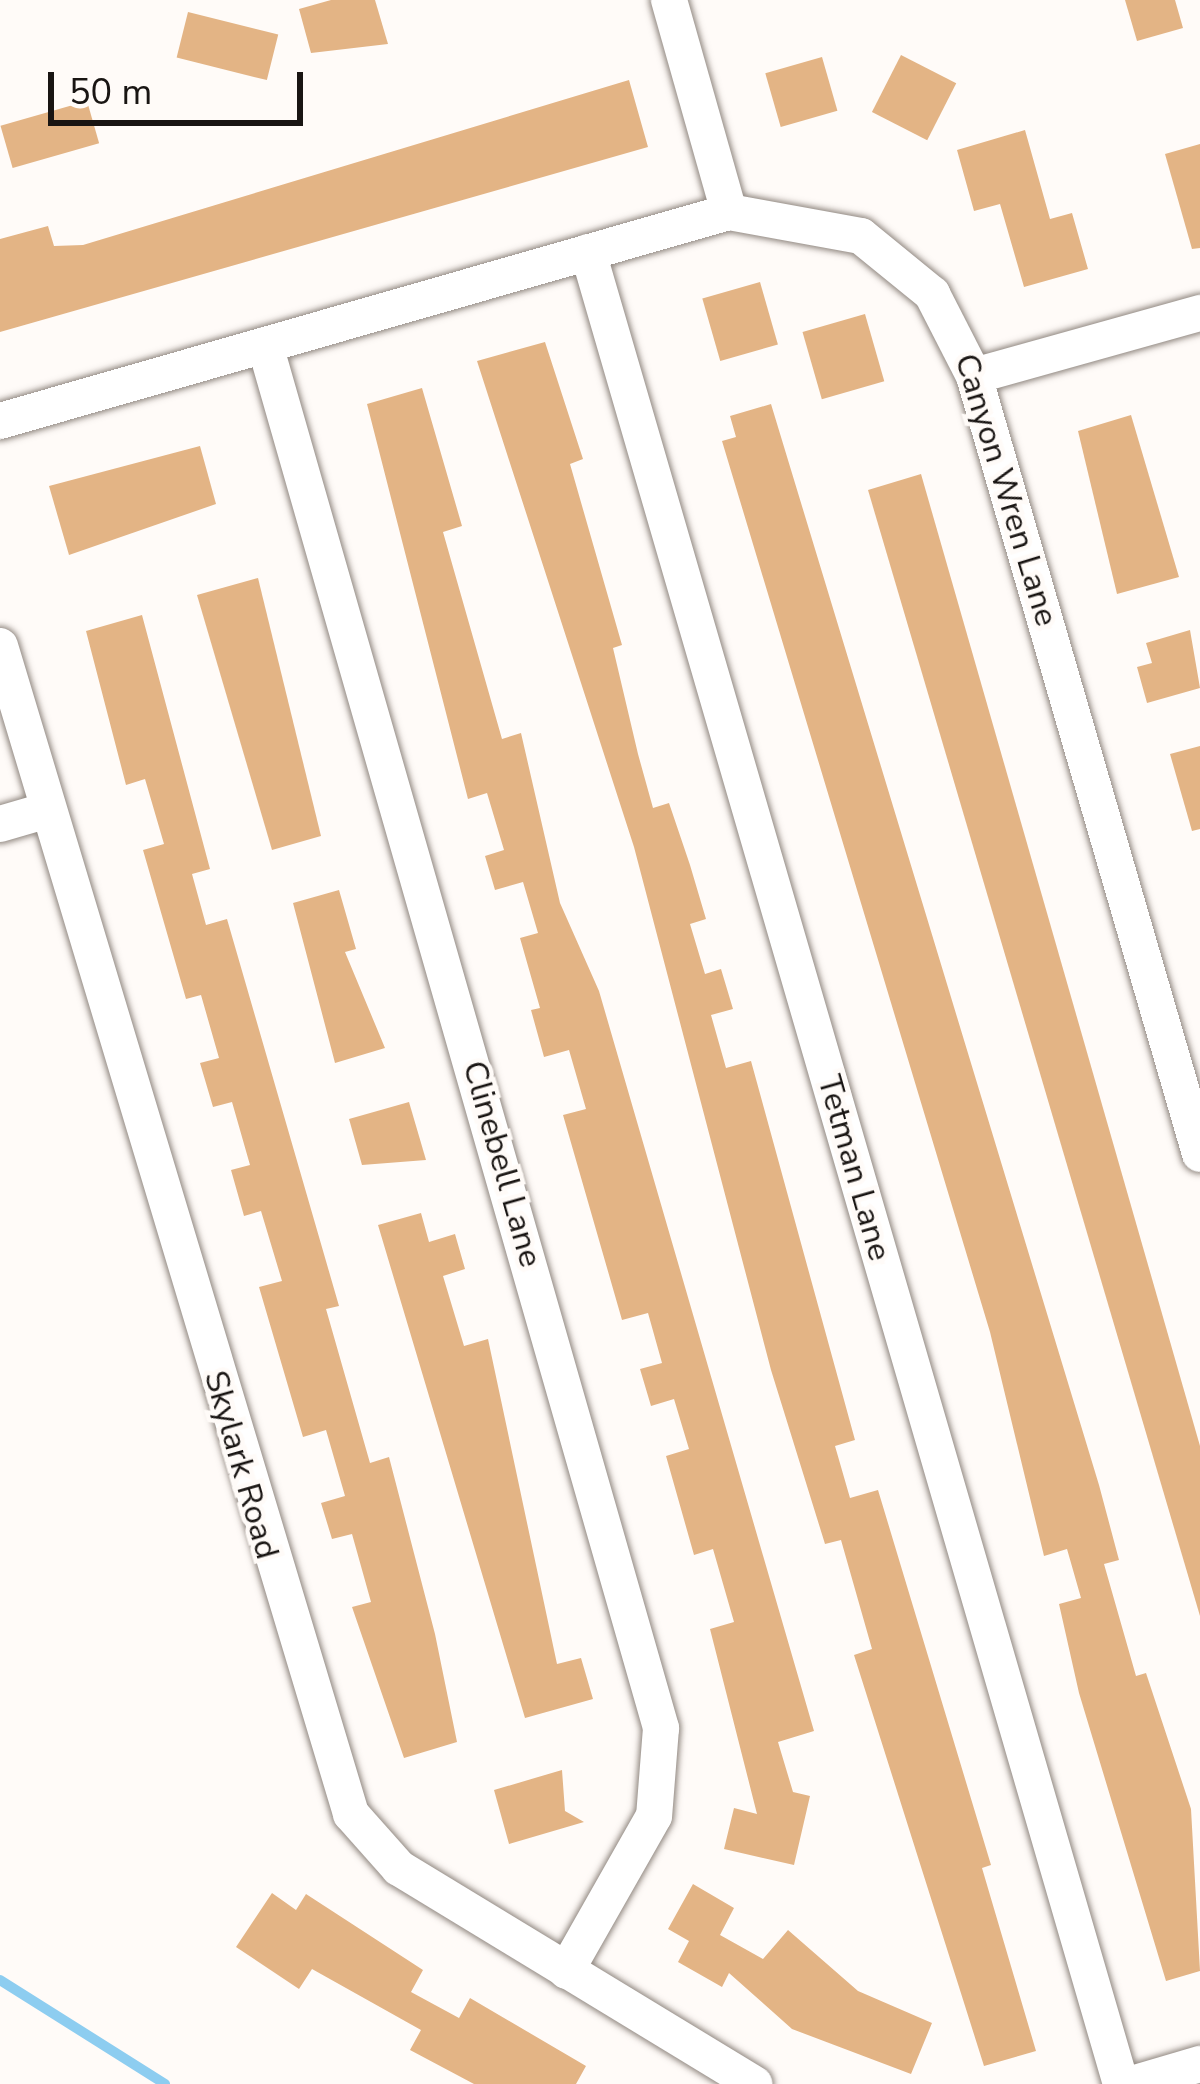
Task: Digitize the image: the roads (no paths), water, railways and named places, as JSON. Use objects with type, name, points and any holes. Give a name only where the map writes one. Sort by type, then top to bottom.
[{"type":"street","points":[[669,0],[729,212]]},
{"type":"street","name":"Canyon Wren Lane","points":[[0,421],[729,212],[867,226],[932,294],[974,376],[1200,1154]]},
{"type":"street","name":"Tetman Lane","points":[[587,252],[1121,2084]]},
{"type":"street","points":[[974,376],[1200,313]]},
{"type":"street","name":"Clinebell Lane","points":[[265,345],[661,1728],[654,1816],[566,1971]]},
{"type":"street","name":"Skylark Road","points":[[0,646],[332,1774],[400,1868],[754,2084]]},
{"type":"street","points":[[0,824],[48,810]]},
{"type":"street","points":[[1132,2084],[1200,2064]]},
{"type":"waterway","points":[[0,1980],[165,2084]]}]
